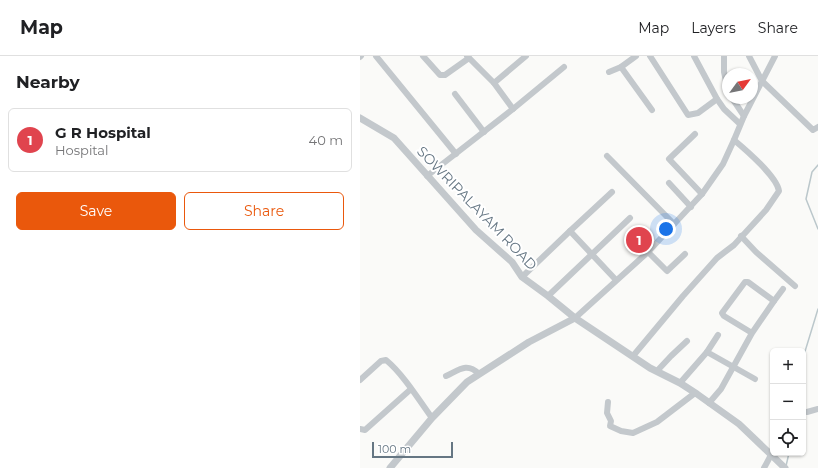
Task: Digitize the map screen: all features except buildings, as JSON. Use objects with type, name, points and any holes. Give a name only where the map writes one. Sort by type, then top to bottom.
[{"type":"street","points":[[376,56],[456,154]]},
{"type":"street","points":[[424,56],[440,75],[445,75],[468,57],[494,83],[514,109]]},
{"type":"street","points":[[494,83],[526,56]]},
{"type":"street","points":[[609,72],[621,67],[636,56]]},
{"type":"street","points":[[650,56],[688,115],[698,113],[717,99]]},
{"type":"street","points":[[694,56],[717,99],[724,109],[740,124]]},
{"type":"street","points":[[724,56],[724,68]]},
{"type":"street","points":[[749,56],[762,81],[813,130],[818,127]]},
{"type":"street","points":[[390,468],[432,418],[467,382],[529,342],[575,318],[648,252],[691,207],[723,164],[740,124],[774,56]]},
{"type":"street","points":[[427,176],[514,109],[564,67]]},
{"type":"street","points":[[621,67],[652,110]]},
{"type":"street","points":[[455,94],[484,132]]},
{"type":"street","points":[[736,104],[744,116]]},
{"type":"street","name":"SOWRIPALAYAM ROAD","points":[[360,118],[394,138],[476,230],[512,262],[522,277],[575,318],[657,372],[680,383],[709,402],[739,424],[770,454]]},
{"type":"street","points":[[695,134],[669,159],[702,194]]},
{"type":"street","points":[[633,356],[717,258],[734,245],[766,210],[779,191],[778,187],[767,171],[734,140]]},
{"type":"street","points":[[608,156],[674,224]]},
{"type":"street","points":[[669,182],[691,207]]},
{"type":"street","points":[[522,277],[612,192]]},
{"type":"street","points":[[548,296],[630,218]]},
{"type":"street","points":[[570,231],[616,280]]},
{"type":"street","points":[[741,236],[771,266],[795,286]]},
{"type":"street","points":[[648,252],[667,271],[685,254]]},
{"type":"street","points":[[752,332],[724,316],[722,313],[745,282],[753,284],[774,301]]},
{"type":"street","points":[[709,402],[720,389],[752,332],[783,288]]},
{"type":"street","points":[[680,383],[707,352],[718,335]]},
{"type":"street","points":[[657,372],[671,356],[688,341]]},
{"type":"street","points":[[707,352],[756,379]]},
{"type":"street","points":[[360,380],[381,361],[386,360],[411,389],[432,418]]},
{"type":"street","points":[[446,376],[466,367],[472,368],[479,374]]},
{"type":"street","points":[[360,429],[365,430],[411,389]]},
{"type":"street","points":[[608,402],[607,413],[611,421],[610,426],[621,431],[632,433],[657,422],[695,393]]},
{"type":"street","points":[[807,412],[818,409]]},
{"type":"street","points":[[764,468],[770,456]]},
{"type":"street","name":"SOWRIPALAYAM ROAD","points":[[772,456],[783,466]]},
{"type":"waterway","points":[[818,165],[812,172],[806,199],[818,229]]},
{"type":"waterway","points":[[806,348],[818,309]]},
{"type":"waterway","points":[[786,466],[788,456]]},
{"type":"place","name":"G R Hospital","points":[[639,240]]}]
